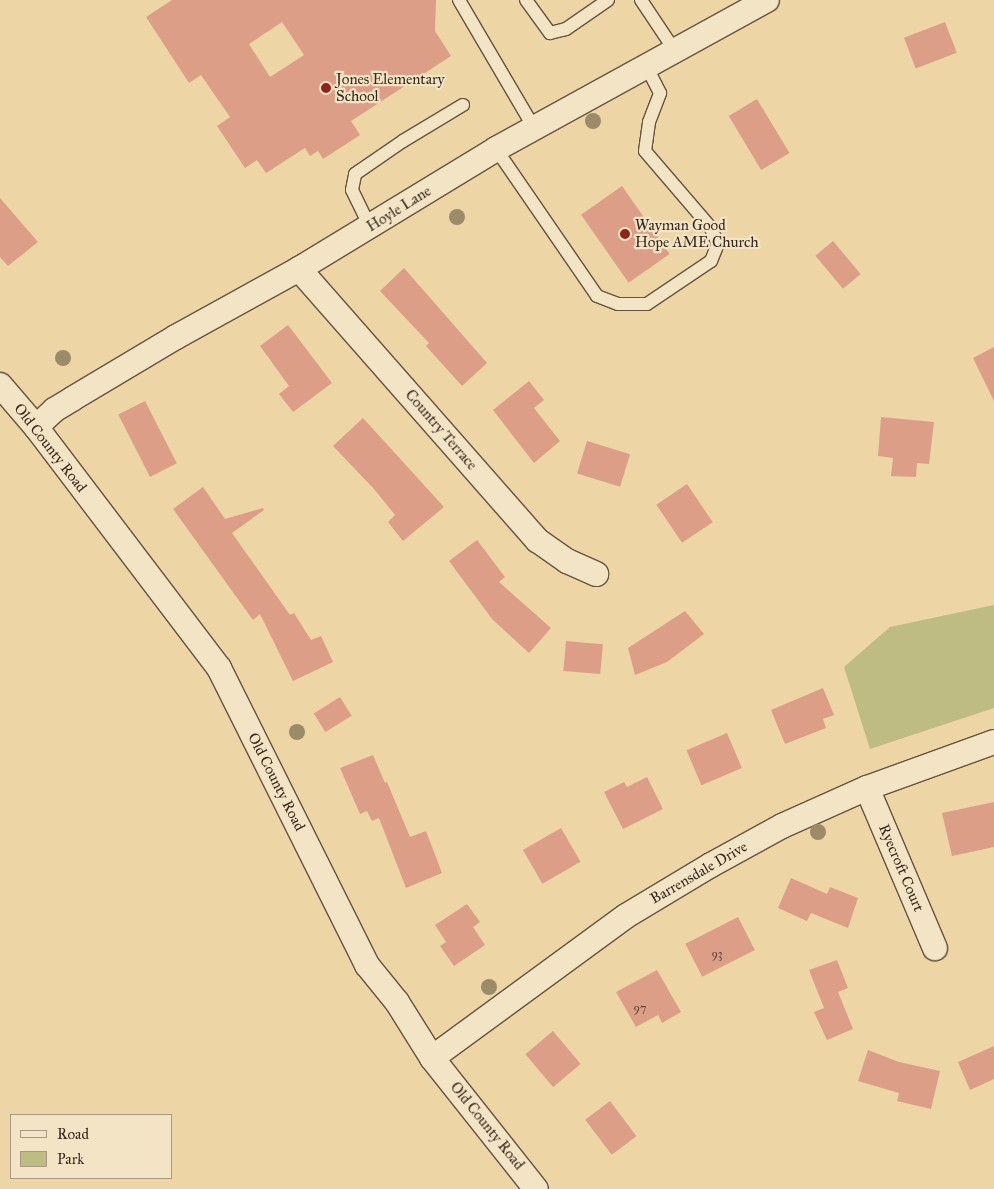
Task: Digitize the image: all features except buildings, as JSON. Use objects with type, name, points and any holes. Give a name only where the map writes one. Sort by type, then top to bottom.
[{"type":"street","name":"Hoyle Lane","points":[[36,426],[54,410],[72,399],[176,337],[299,269],[496,149],[767,0]]},
{"type":"street","name":"Country Terrace","points":[[299,269],[538,540],[567,561],[596,574]]},
{"type":"street","name":"Old County Road","points":[[0,385],[36,426],[219,668],[367,965],[397,1002],[432,1058],[536,1189]]},
{"type":"street","name":"Barrensdale Drive","points":[[432,1058],[626,916],[782,826],[866,788],[994,742]]},
{"type":"street","name":"Ryecroft Court","points":[[866,788],[935,948]]},
{"type":"lane","points":[[459,0],[534,128]]},
{"type":"lane","points":[[526,0],[550,33],[566,29],[592,5],[608,0]]},
{"type":"lane","points":[[641,0],[675,51]]},
{"type":"lane","points":[[496,149],[597,296],[618,304],[646,304],[711,261],[718,244],[712,228],[645,151],[649,122],[660,93],[646,67]]},
{"type":"lane","points":[[370,226],[352,190],[354,174],[403,141],[463,105]]},
{"type":"green space","points":[[994,605],[994,708],[870,749],[844,667],[890,627]]},
{"type":"place","name":"Jones Elementary School","points":[[326,88]]},
{"type":"place","name":"Wayman Good Hope AME Church","points":[[625,234]]}]
